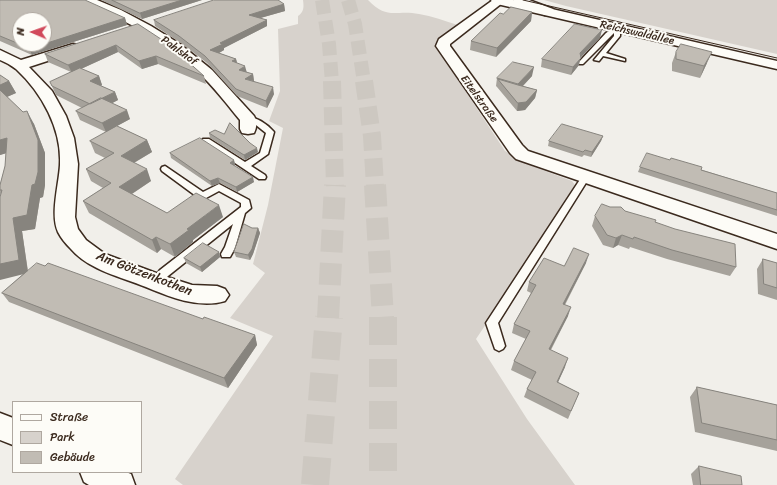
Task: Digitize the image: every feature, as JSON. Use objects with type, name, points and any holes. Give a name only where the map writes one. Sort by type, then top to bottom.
[{"type":"main road","name":"Reichswaldallee","points":[[499,0],[777,65]]},
{"type":"street","name":"Pahlshof","points":[[86,0],[122,15],[186,54],[202,68],[248,124]]},
{"type":"street","name":"Eitelstraße","points":[[499,0],[442,44],[443,48],[516,149],[522,155],[527,159],[777,242]]},
{"type":"street","points":[[519,0],[550,13]]},
{"type":"street","points":[[125,30],[155,20]]},
{"type":"street","points":[[20,65],[88,43]]},
{"type":"street","name":"Am Götzenkothen","points":[[0,54],[20,65],[44,91],[58,116],[66,138],[69,164],[65,217],[68,231],[79,245],[97,259],[156,282],[192,294],[217,295]]},
{"type":"street","points":[[0,426],[12,432]]},
{"type":"street","points":[[97,473],[120,485]]},
{"type":"lane","points":[[617,28],[617,36],[599,57],[624,60]]},
{"type":"lane","points":[[581,63],[608,34],[617,28]]},
{"type":"lane","points":[[245,166],[264,154],[270,132],[259,123],[248,124]]},
{"type":"lane","points":[[206,141],[262,177]]},
{"type":"lane","points":[[165,170],[203,196]]},
{"type":"lane","points":[[499,346],[492,323],[585,178]]},
{"type":"lane","points":[[156,282],[164,273],[246,208],[246,202],[219,187],[192,202]]},
{"type":"lane","points":[[226,254],[230,248],[241,212]]},
{"type":"green space","points":[[303,0],[368,0],[381,10],[387,12],[419,14],[458,25],[435,45],[505,151],[532,166],[572,181],[577,188],[476,339],[527,419],[575,485],[183,485],[175,479],[273,336],[230,318],[265,273],[253,264],[268,205],[283,128],[269,121],[280,91],[278,29],[298,24],[298,16],[303,9]]},
{"type":"green space","points":[[544,0],[777,0],[777,54],[566,6]]},
{"type":"building","points":[[0,0],[85,0],[125,18],[52,41],[52,12],[12,12],[12,41],[0,36]]},
{"type":"building","points":[[112,0],[182,0],[140,13]]},
{"type":"building","points":[[214,0],[278,0],[284,4],[249,15],[267,20],[220,43],[223,44],[210,50],[236,59],[232,61],[245,66],[239,70],[253,74],[245,79],[273,87],[266,101],[236,89],[205,56],[179,36],[154,20]]},
{"type":"building","points":[[511,7],[532,12],[497,48],[471,41],[500,13],[503,14]]},
{"type":"building","points":[[138,24],[167,43],[204,76],[156,56],[139,61],[116,45],[68,65],[45,54]]},
{"type":"building","points":[[575,24],[602,30],[580,53],[581,58],[573,67],[542,59]]},
{"type":"building","points":[[681,44],[712,52],[704,66],[676,59],[676,52]]},
{"type":"building","points":[[513,62],[534,67],[518,84],[497,78]]},
{"type":"building","points":[[80,68],[99,76],[90,81],[115,92],[90,104],[52,86],[50,82]]},
{"type":"building","points":[[0,75],[9,81],[0,85]]},
{"type":"building","points":[[498,79],[537,90],[526,102],[518,103]]},
{"type":"building","points":[[0,90],[23,112],[27,111],[38,140],[38,172],[35,184],[32,185],[27,215],[13,218],[19,260],[0,264],[0,197],[2,190],[0,190],[0,185],[5,166],[7,138],[0,140]]},
{"type":"building","points":[[101,98],[127,110],[102,123],[76,111]]},
{"type":"building","points":[[230,123],[257,148],[244,155],[209,133],[215,130],[224,134]]},
{"type":"building","points":[[562,124],[603,136],[592,152],[585,150],[583,152],[549,141]]},
{"type":"building","points":[[117,126],[147,140],[121,156],[147,169],[119,187],[167,213],[196,193],[219,205],[170,244],[156,237],[152,240],[83,201],[111,183],[86,169],[114,153],[90,141]]},
{"type":"building","points":[[200,138],[234,160],[230,163],[253,177],[236,187],[218,178],[210,181],[170,153]]},
{"type":"building","points":[[647,153],[702,167],[701,170],[777,193],[777,210],[640,167]]},
{"type":"building","points":[[602,204],[610,207],[621,207],[625,211],[656,220],[655,222],[675,229],[735,244],[736,267],[672,250],[634,237],[633,239],[622,235],[616,238],[607,235],[595,216]]},
{"type":"building","points":[[244,224],[252,228],[258,228],[252,249],[248,255],[234,252]]},
{"type":"building","points":[[203,243],[219,252],[200,267],[184,258]]},
{"type":"building","points":[[574,248],[589,254],[563,304],[571,307],[549,349],[568,358],[557,382],[579,393],[571,411],[527,389],[536,372],[514,361],[530,331],[514,324],[536,285],[529,282],[544,258],[564,266]]},
{"type":"building","points":[[763,259],[777,263],[777,288],[764,284]]},
{"type":"building","points":[[37,263],[45,266],[48,263],[203,319],[204,317],[255,335],[224,378],[2,293]]},
{"type":"building","points":[[697,387],[777,405],[777,440],[702,423]]},
{"type":"building","points":[[699,466],[741,476],[742,485],[701,485]]},
{"type":"tunnel","points":[[322,0],[329,44],[332,82]]},
{"type":"tunnel","points":[[348,0],[355,24],[364,82]]},
{"type":"tunnel","points":[[332,81],[335,185]]},
{"type":"tunnel","points":[[364,81],[372,136],[375,186]]},
{"type":"tunnel","points":[[328,318],[335,185]]},
{"type":"tunnel","points":[[375,185],[383,318]]},
{"type":"tunnel","points":[[315,485],[329,317]]},
{"type":"tunnel","points":[[383,318],[383,485]]},
{"type":"tram line","points":[[523,0],[777,58]]}]
